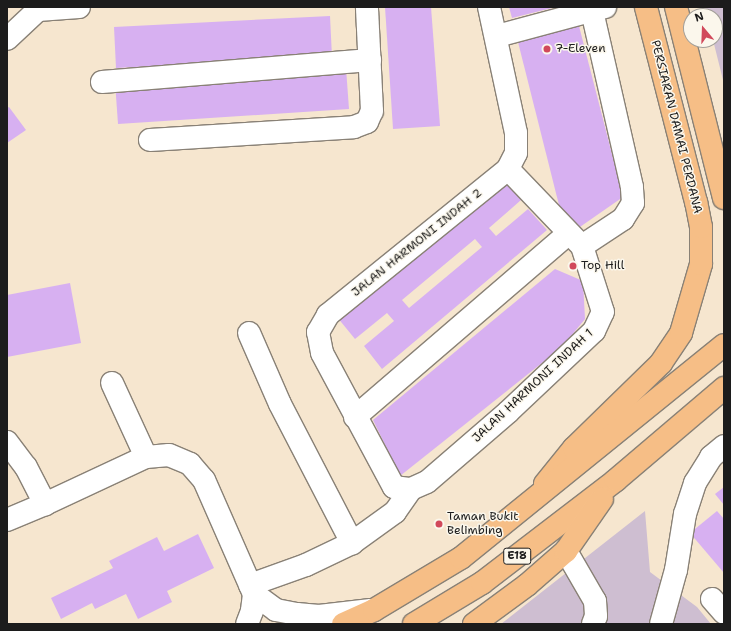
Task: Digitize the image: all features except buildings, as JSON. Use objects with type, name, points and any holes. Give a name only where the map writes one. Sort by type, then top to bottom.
[{"type":"main road","name":"PERSIARAN DAMAI PERDANA","points":[[533,499],[574,448],[661,363],[681,333],[701,264],[701,227],[696,202],[646,7]]},
{"type":"main road","points":[[676,7],[724,198]]},
{"type":"main road","points":[[343,624],[374,610],[461,558],[724,345]]},
{"type":"main road","name":"E18","points":[[414,624],[482,583],[616,480],[724,388]]},
{"type":"main road","points":[[474,624],[526,586],[566,551],[616,480]]},
{"type":"street","points":[[7,39],[38,10],[79,7]]},
{"type":"street","points":[[150,140],[354,127],[367,122],[372,111],[367,7]]},
{"type":"street","points":[[489,7],[497,36],[516,133],[512,161],[575,239]]},
{"type":"street","points":[[252,589],[352,543],[395,512],[402,488],[355,417],[575,239],[623,219],[633,203],[632,186],[596,8],[497,36]]},
{"type":"street","points":[[102,82],[370,60]]},
{"type":"street","name":"JALAN HARMONI INDAH 2","points":[[355,417],[322,353],[318,332],[328,315],[512,161]]},
{"type":"street","name":"JALAN HARMONI INDAH 1","points":[[402,488],[427,482],[508,412],[594,331],[603,312],[575,239]]},
{"type":"street","points":[[249,333],[280,404],[352,543]]},
{"type":"street","points":[[112,383],[146,457]]},
{"type":"street","points":[[7,442],[26,468],[45,504]]},
{"type":"street","points":[[661,624],[676,570],[685,514],[695,483],[711,457],[724,446]]},
{"type":"street","points":[[7,520],[146,457],[169,455],[190,464],[204,480],[252,589],[252,611],[246,624]]},
{"type":"street","points":[[566,551],[595,601],[596,616],[592,624]]},
{"type":"street","points":[[252,589],[276,610],[297,614],[319,616],[374,610]]},
{"type":"shaded area","points":[[724,7],[724,84],[715,48],[723,48],[723,8],[705,8]]},
{"type":"shaded area","points":[[645,511],[650,572],[697,607],[711,624],[501,624]]},
{"type":"place","name":"7-Eleven","points":[[547,49]]},
{"type":"place","name":"Top Hill","points":[[573,266]]},
{"type":"place","name":"Taman Bukit Belimbing","points":[[439,524]]}]
